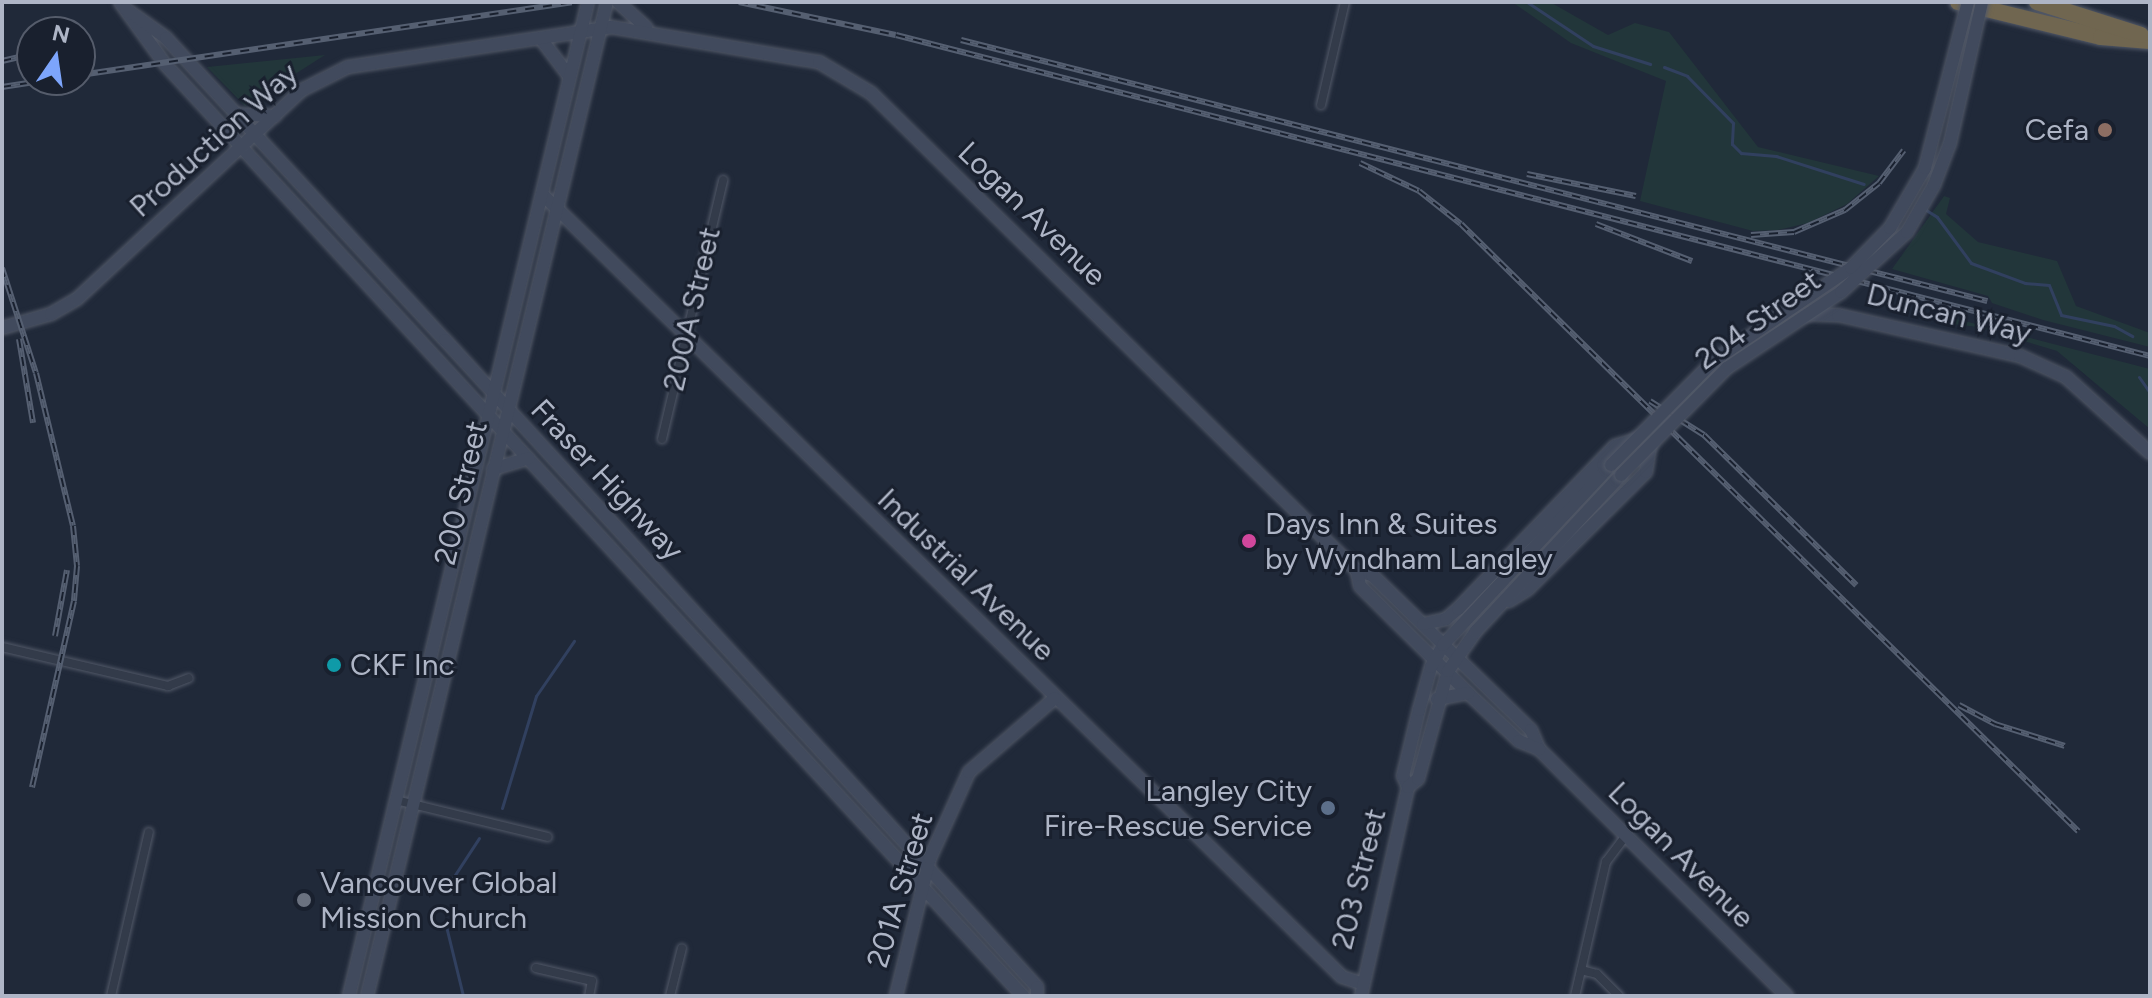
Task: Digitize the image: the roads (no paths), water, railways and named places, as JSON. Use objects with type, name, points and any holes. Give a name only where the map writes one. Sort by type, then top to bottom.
[{"type":"highway","points":[[1958,2],[2101,37],[2150,40]]},
{"type":"highway","points":[[2037,2],[2105,20],[2150,40]]},
{"type":"main road","name":"200 Street","points":[[349,996],[588,2]]},
{"type":"main road","name":"200 Street","points":[[367,996],[607,2]]},
{"type":"main road","points":[[618,2],[635,22],[655,33]]},
{"type":"main road","name":"204 Street","points":[[1435,659],[1443,645],[1611,465],[1716,359],[1851,268],[1890,228],[1925,168],[1968,2]]},
{"type":"main road","name":"204 Street","points":[[1448,671],[1496,609],[1621,475],[1727,368],[1841,292],[1907,232],[1934,185],[1950,143],[1982,2]]},
{"type":"main road","name":"Fraser Highway","points":[[123,6],[152,24],[255,135],[1037,987],[1037,996]]},
{"type":"main road","name":"Fraser Highway","points":[[123,6],[140,36],[1023,996]]},
{"type":"main road","name":"Logan Avenue","points":[[581,30],[600,28],[655,33],[793,55],[860,84],[1357,571],[1372,575],[1531,730],[1539,749],[1787,996]]},
{"type":"main road","name":"Production Way","points":[[2,328],[51,314],[77,299],[302,90],[348,67],[541,39],[581,30]]},
{"type":"main road","points":[[541,39],[569,76]]},
{"type":"main road","points":[[235,114],[275,116]]},
{"type":"main road","name":"Industrial Avenue","points":[[542,194],[1342,977],[1361,990]]},
{"type":"main road","name":"Duncan Way","points":[[1652,435],[1745,345],[1784,319],[1822,314],[2036,361],[2080,389],[2150,453]]},
{"type":"main road","points":[[1423,624],[1446,619],[1458,609],[1615,446],[1652,435],[1646,472],[1528,589],[1496,609]]},
{"type":"main road","points":[[493,469],[528,458]]},
{"type":"main road","name":"Logan Avenue","points":[[1357,571],[1360,586],[1468,693],[1519,741],[1539,749]]},
{"type":"main road","name":"203 Street","points":[[1353,996],[1361,990],[1408,787],[1403,776],[1435,659]]},
{"type":"main road","name":"203 Street","points":[[1408,787],[1418,779],[1437,699],[1448,671]]},
{"type":"main road","points":[[1437,699],[1468,693]]},
{"type":"main road","name":"201A Street","points":[[896,996],[928,868],[969,772],[1055,698]]},
{"type":"street","points":[[1321,105],[1345,2]]},
{"type":"street","name":"200A Street","points":[[662,439],[723,180]]},
{"type":"street","points":[[2,647],[168,686],[189,678]]},
{"type":"street","points":[[396,800],[548,837]]},
{"type":"street","points":[[111,996],[149,832]]},
{"type":"street","points":[[1575,996],[1606,862],[1625,837]]},
{"type":"street","points":[[670,996],[682,948]]},
{"type":"street","points":[[536,968],[592,981],[589,996]]},
{"type":"street","points":[[1581,970],[1597,974],[1619,996]]},
{"type":"waterway","points":[[1527,2],[1593,46],[1650,64]]},
{"type":"waterway","points":[[1664,67],[1687,76],[1733,123],[1732,144],[1741,153],[1776,156],[1864,184]]},
{"type":"waterway","points":[[1926,210],[1937,217],[1971,263],[2025,283],[2049,285],[2061,315],[2114,326],[2132,336]]},
{"type":"waterway","points":[[2139,377],[2150,393]]},
{"type":"waterway","points":[[502,808],[536,696],[574,641]]},
{"type":"waterway","points":[[445,890],[479,838]]},
{"type":"waterway","points":[[446,926],[463,996]]},
{"type":"railway","points":[[96,73],[572,2]]},
{"type":"railway","points":[[739,2],[896,35],[2150,356]]},
{"type":"railway","points":[[961,40],[1987,301]]},
{"type":"railway","points":[[2,61],[16,58]]},
{"type":"railway","points":[[2,87],[16,85]]},
{"type":"railway","points":[[1751,235],[1794,232],[1845,210],[1879,183],[1904,150]]},
{"type":"railway","points":[[1360,163],[1419,191],[1461,224],[2078,831]]},
{"type":"railway","points":[[1527,174],[1636,196]]},
{"type":"railway","points":[[1596,224],[1692,261]]},
{"type":"railway","points":[[2,268],[36,373],[73,526],[77,566],[74,601],[32,787]]},
{"type":"railway","points":[[19,339],[33,423]]},
{"type":"railway","points":[[1650,401],[1704,435],[1856,585]]},
{"type":"railway","points":[[55,636],[67,570]]},
{"type":"railway","points":[[1959,705],[1995,724],[2065,746]]},
{"type":"place","name":"Cefa","points":[[2105,130]]},
{"type":"place","name":"Days Inn & Suites by Wyndham Langley","points":[[1249,541]]},
{"type":"place","name":"CKF Inc","points":[[334,665]]},
{"type":"place","name":"Langley City Fire-Rescue Service","points":[[1328,808]]},
{"type":"place","name":"Vancouver Global Mission Church","points":[[304,900]]}]
